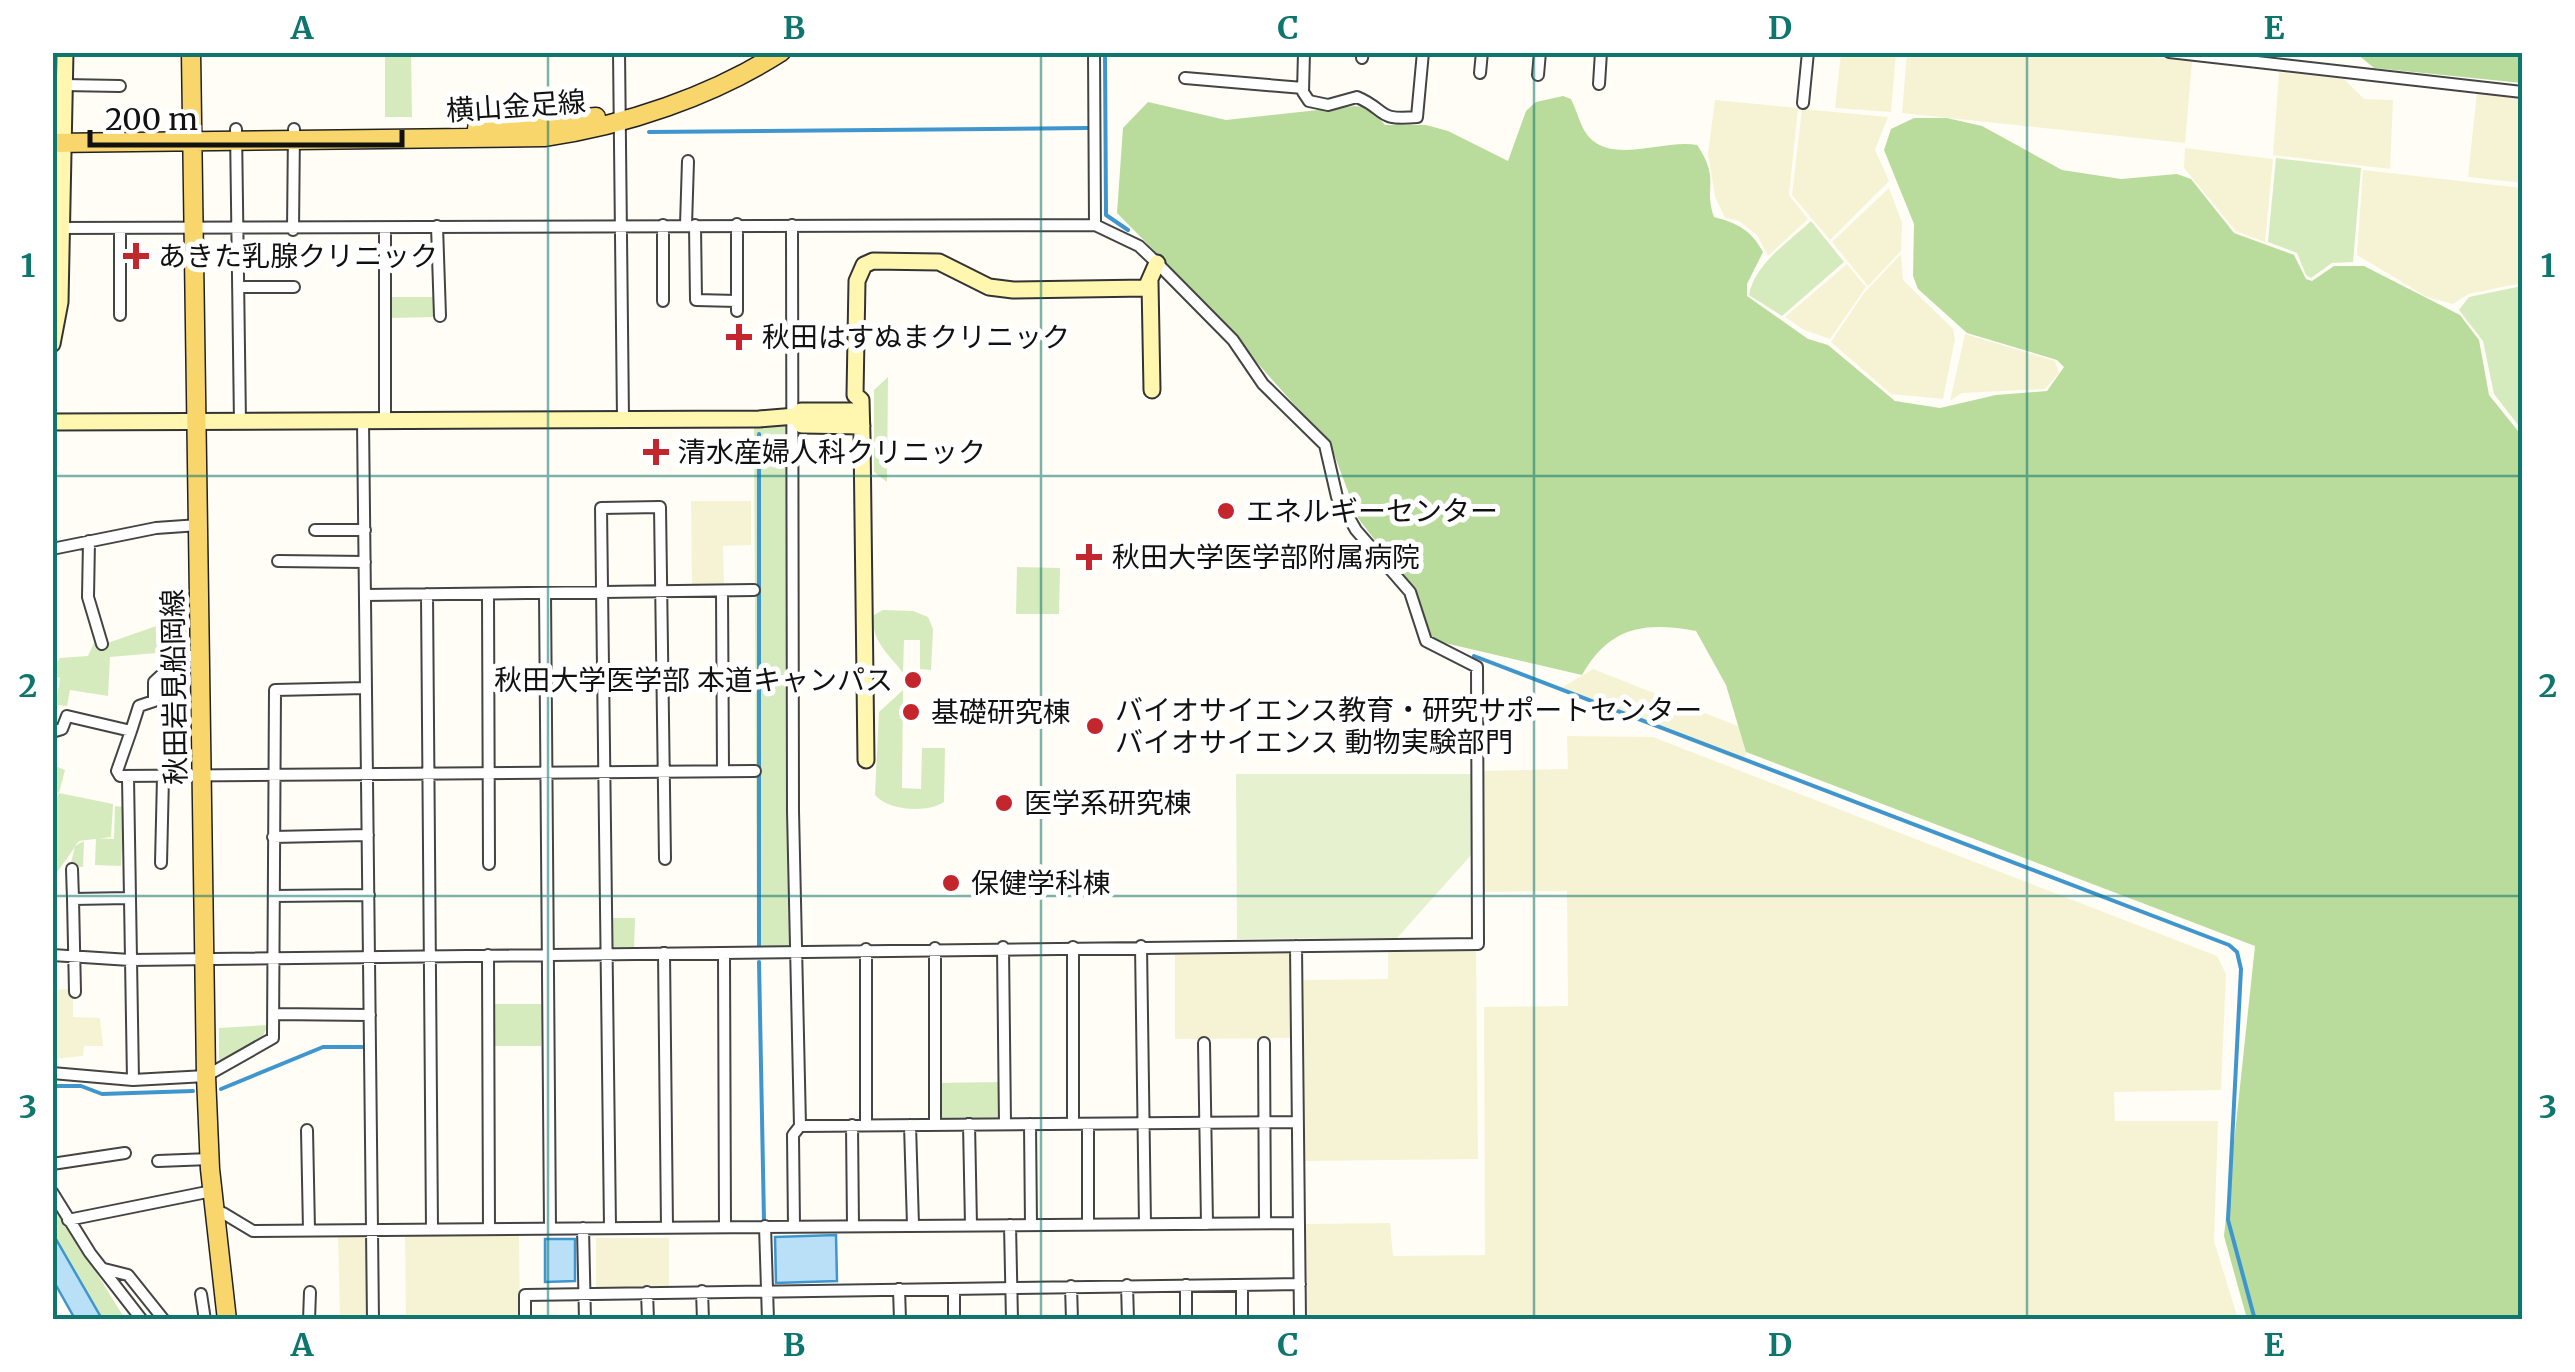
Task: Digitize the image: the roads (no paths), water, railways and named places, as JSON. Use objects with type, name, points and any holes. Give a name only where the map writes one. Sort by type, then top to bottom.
[{"type":"main road","name":"秋田岩見船岡線","points":[[192,52],[206,1076],[214,1214],[228,1320]]},
{"type":"main road","name":"横山金足線","points":[[57,137],[293,134],[522,139],[579,132],[621,118],[728,82],[781,52]]},
{"type":"street","points":[[52,344],[60,302],[57,137],[65,52]]},
{"type":"street","points":[[619,52],[623,418]]},
{"type":"street","points":[[1094,52],[1095,225]]},
{"type":"street","points":[[1304,52],[1303,88],[1309,101],[1318,106],[1357,97],[1382,117],[1417,117],[1424,52]]},
{"type":"street","points":[[1480,72],[1482,52]]},
{"type":"street","points":[[1538,75],[1540,52]]},
{"type":"street","points":[[1599,84],[1601,52]]},
{"type":"street","points":[[1803,104],[1808,52]]},
{"type":"street","points":[[2169,52],[2522,92]]},
{"type":"street","points":[[60,78],[120,86]]},
{"type":"street","points":[[1185,78],[1303,88]]},
{"type":"street","points":[[236,134],[240,423]]},
{"type":"street","points":[[293,134],[293,230]]},
{"type":"street","points":[[688,161],[696,300],[737,306],[736,224]]},
{"type":"street","points":[[52,955],[130,960],[1478,944],[1477,666],[1426,640],[1410,592],[1373,552],[1338,498],[1325,444],[1263,384],[1233,340],[1139,246],[1095,225],[620,224],[194,231],[57,228]]},
{"type":"street","points":[[663,225],[663,300]]},
{"type":"street","points":[[792,225],[800,1126],[793,1135],[794,1226]]},
{"type":"street","points":[[437,226],[440,316]]},
{"type":"street","points":[[385,230],[385,421]]},
{"type":"street","points":[[120,231],[120,315]]},
{"type":"street","points":[[866,760],[862,418],[861,400],[855,395],[858,281],[864,265],[873,261],[939,262],[983,285],[1013,290],[1146,288],[1157,263]]},
{"type":"street","points":[[1150,282],[1152,390]]},
{"type":"street","points":[[238,287],[294,287]]},
{"type":"street","points":[[52,422],[794,416],[802,425],[862,418]]},
{"type":"street","points":[[364,421],[373,1320]]},
{"type":"street","points":[[610,1227],[602,508],[660,507],[665,860]]},
{"type":"street","points":[[52,550],[199,526]]},
{"type":"street","points":[[315,530],[365,530]]},
{"type":"street","points":[[89,541],[88,597],[102,644]]},
{"type":"street","points":[[278,561],[365,562]]},
{"type":"street","points":[[366,595],[754,590]]},
{"type":"street","points":[[722,591],[723,771]]},
{"type":"street","points":[[545,593],[550,1228]]},
{"type":"street","points":[[427,594],[432,1228]]},
{"type":"street","points":[[488,594],[489,864]]},
{"type":"street","points":[[201,655],[182,657],[154,682],[154,701],[140,706],[117,771],[128,776],[202,778],[755,771]]},
{"type":"street","points":[[52,1073],[133,1080],[206,1076],[273,1038],[275,690],[366,688]]},
{"type":"street","points":[[52,732],[62,729],[67,716],[132,731]]},
{"type":"street","points":[[128,776],[133,1080]]},
{"type":"street","points":[[160,863],[162,777]]},
{"type":"street","points":[[273,837],[368,835]]},
{"type":"street","points":[[72,870],[75,992]]},
{"type":"street","points":[[274,896],[368,895]]},
{"type":"street","points":[[73,899],[129,898]]},
{"type":"street","points":[[1142,946],[1145,1224]]},
{"type":"street","points":[[1296,946],[1300,1320]]},
{"type":"street","points":[[1003,947],[1005,1124]]},
{"type":"street","points":[[1073,947],[1073,1124]]},
{"type":"street","points":[[935,948],[935,1124]]},
{"type":"street","points":[[866,949],[866,1125]]},
{"type":"street","points":[[724,952],[726,1226]]},
{"type":"street","points":[[664,953],[668,1227]]},
{"type":"street","points":[[488,955],[488,1228]]},
{"type":"street","points":[[274,1014],[370,1015]]},
{"type":"street","points":[[1204,1043],[1207,1224]]},
{"type":"street","points":[[1264,1043],[1265,1223]]},
{"type":"street","points":[[800,1126],[1297,1122]]},
{"type":"street","points":[[969,1124],[971,1225]]},
{"type":"street","points":[[1030,1124],[1031,1225]]},
{"type":"street","points":[[1088,1124],[1088,1224]]},
{"type":"street","points":[[852,1125],[853,1226]]},
{"type":"street","points":[[910,1125],[912,1226]]},
{"type":"street","points":[[308,1130],[309,1230]]},
{"type":"street","points":[[52,1164],[125,1153]]},
{"type":"street","points":[[158,1161],[210,1159]]},
{"type":"street","points":[[68,1220],[212,1191]]},
{"type":"street","points":[[52,1192],[68,1220],[142,1320]]},
{"type":"street","points":[[214,1214],[222,1212],[253,1232],[1298,1223]]},
{"type":"street","points":[[1010,1225],[1012,1320]]},
{"type":"street","points":[[765,1226],[768,1320]]},
{"type":"street","points":[[583,1228],[585,1320]]},
{"type":"street","points":[[103,1268],[128,1275],[164,1320]]},
{"type":"street","points":[[525,1320],[525,1294],[1300,1284]]},
{"type":"street","points":[[1127,1285],[1128,1320]]},
{"type":"street","points":[[1186,1285],[1186,1320]]},
{"type":"street","points":[[1071,1286],[1072,1320]]},
{"type":"street","points":[[1242,1287],[1242,1320]]},
{"type":"street","points":[[900,1289],[900,1320]]},
{"type":"street","points":[[954,1289],[954,1320]]},
{"type":"street","points":[[309,1320],[310,1292]]},
{"type":"street","points":[[647,1292],[648,1320]]},
{"type":"street","points":[[702,1292],[702,1320]]},
{"type":"street","points":[[200,1294],[205,1320]]},
{"type":"water","points":[[52,1234],[102,1319],[75,1319],[53,1280]]},
{"type":"water","points":[[836,1235],[837,1281],[776,1283],[775,1237]]},
{"type":"water","points":[[545,1239],[575,1239],[575,1281],[545,1282]]},
{"type":"waterway","points":[[1105,52],[1106,215],[1128,230]]},
{"type":"waterway","points":[[649,132],[1087,128]]},
{"type":"waterway","points":[[759,434],[759,952]]},
{"type":"waterway","points":[[1474,656],[2229,945],[2237,952],[2241,969],[2228,1220],[2255,1320]]},
{"type":"waterway","points":[[759,962],[764,1221]]},
{"type":"waterway","points":[[221,1089],[323,1047],[362,1047]]},
{"type":"waterway","points":[[52,1086],[81,1086],[102,1094],[193,1091]]},
{"type":"place","name":"あきた乳腺クリニック","points":[[136,256]]},
{"type":"place","name":"秋田はすぬまクリニック","points":[[739,337]]},
{"type":"place","name":"清水産婦人科クリニック","points":[[656,452]]},
{"type":"place","name":"エネルギーセンター","points":[[1226,511]]},
{"type":"place","name":"秋田大学医学部附属病院","points":[[1089,557]]},
{"type":"place","name":"秋田大学医学部 本道キャンパス","points":[[913,680]]},
{"type":"place","name":"基礎研究棟","points":[[911,712]]},
{"type":"place","name":"バイオサイエンス教育・研究サポートセンター バイオサイエンス 動物実験部門","points":[[1095,726]]},
{"type":"place","name":"医学系研究棟","points":[[1004,803]]},
{"type":"place","name":"保健学科棟","points":[[951,883]]}]
